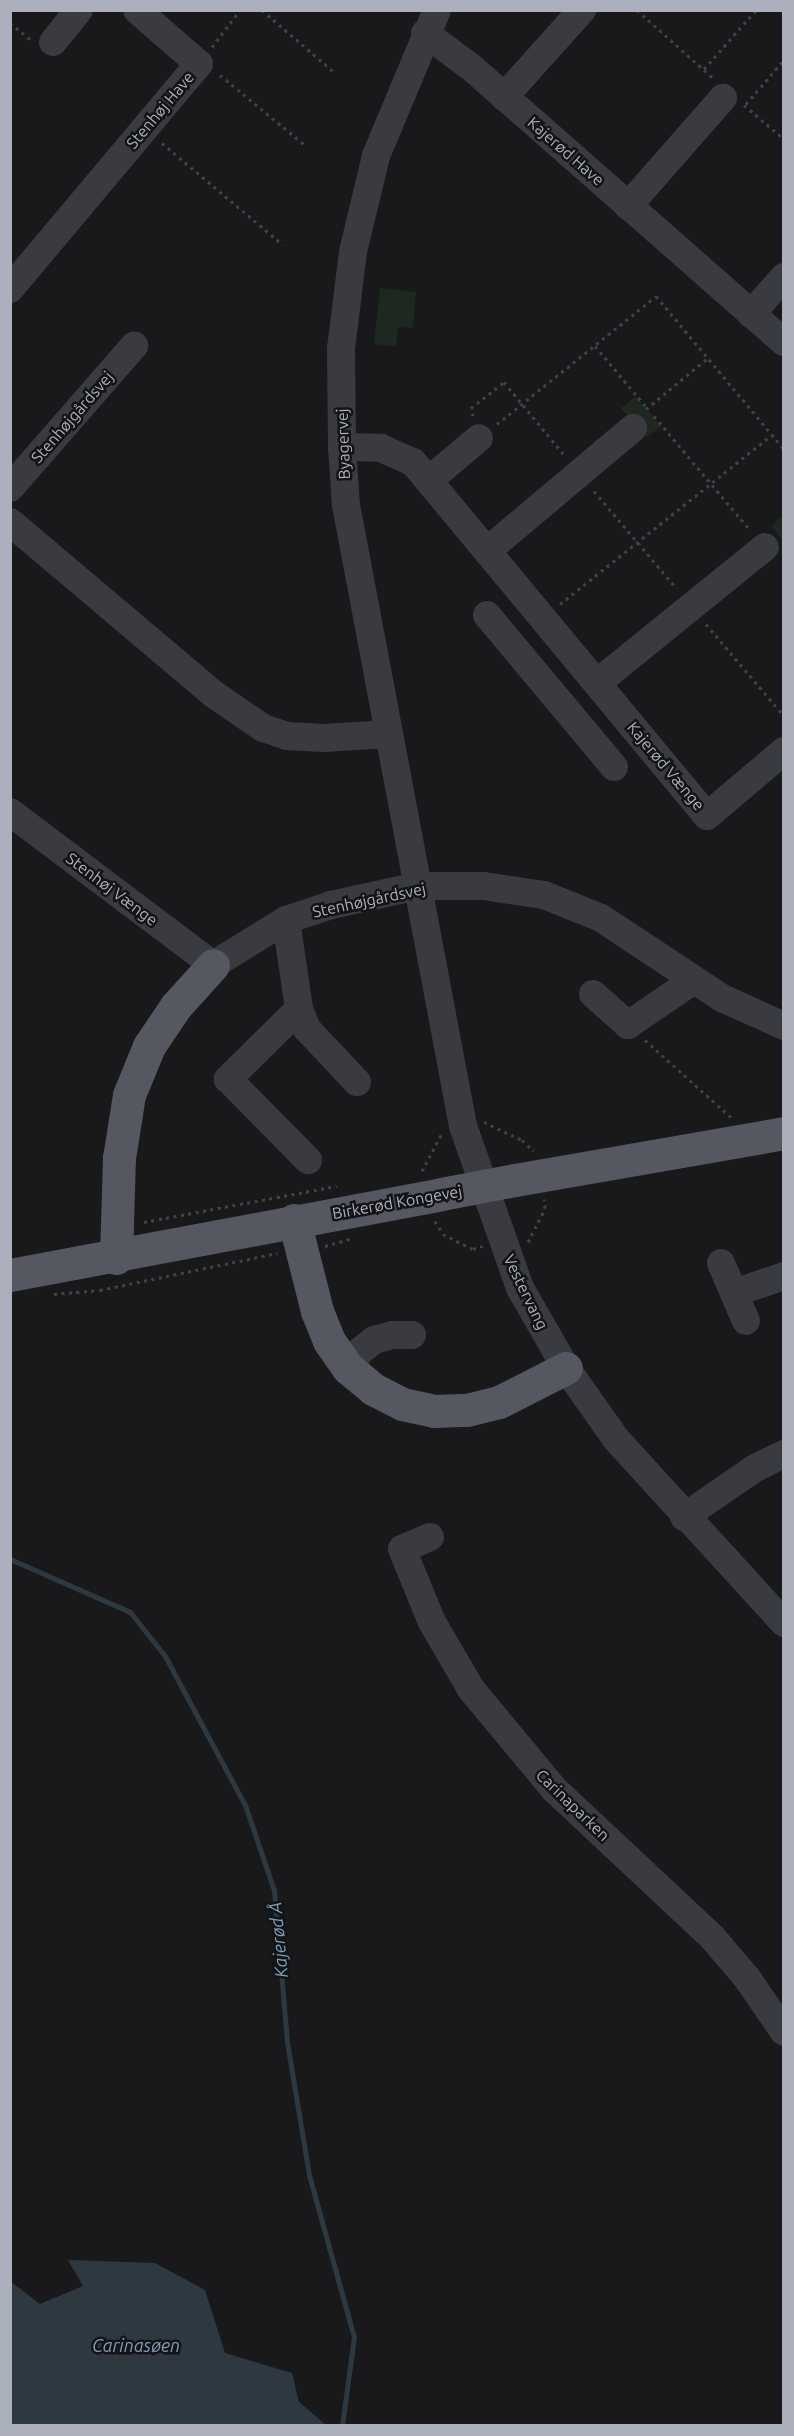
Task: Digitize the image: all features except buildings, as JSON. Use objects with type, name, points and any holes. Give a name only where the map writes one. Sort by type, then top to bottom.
[{"type":"main road","points":[[116,1258],[118,1158],[129,1095],[149,1046],[176,1005],[213,965]]},
{"type":"main road","name":"Birkerød Kongevej","points":[[10,1275],[116,1258],[298,1234],[435,1202],[525,1168],[783,1133]]},
{"type":"main road","points":[[298,1234],[321,1321],[329,1341],[348,1368],[373,1389],[402,1404],[434,1411],[467,1410],[499,1402],[566,1368]]},
{"type":"street","points":[[53,42],[79,10]]},
{"type":"street","name":"Stenhøj Have","points":[[10,289],[199,64],[137,10]]},
{"type":"street","points":[[504,97],[582,10]]},
{"type":"street","name":"Kajerød Have","points":[[431,22],[504,97],[783,342]]},
{"type":"street","name":"Byagervej","points":[[418,886],[346,505],[342,447],[341,349],[353,252],[376,156],[431,22]]},
{"type":"street","points":[[628,206],[731,96]]},
{"type":"street","points":[[751,314],[783,277]]},
{"type":"street","name":"Stenhøjgårdsvej","points":[[10,488],[134,346]]},
{"type":"street","points":[[487,551],[633,428]]},
{"type":"street","points":[[429,480],[479,438]]},
{"type":"street","name":"Kajerød Vænge","points":[[342,447],[398,453],[413,462],[707,816],[783,751]]},
{"type":"street","points":[[10,522],[215,695],[263,728],[287,736],[324,738],[388,734]]},
{"type":"street","points":[[597,683],[765,547]]},
{"type":"street","points":[[487,615],[614,767]]},
{"type":"street","points":[[529,664],[552,628]]},
{"type":"street","name":"Stenhøj Vænge","points":[[10,812],[213,965]]},
{"type":"street","name":"Stenhøjgårdsvej","points":[[213,965],[286,920],[331,905],[418,886],[483,886],[544,895],[601,918],[722,998],[783,1026]]},
{"type":"street","name":"Vestervang","points":[[418,886],[463,1126],[520,1288],[566,1368],[616,1439],[783,1623]]},
{"type":"street","points":[[286,920],[299,1009],[307,1029],[357,1082]]},
{"type":"street","points":[[593,994],[628,1025],[694,980]]},
{"type":"street","points":[[299,1009],[228,1079],[308,1160]]},
{"type":"street","points":[[721,1263],[746,1321]]},
{"type":"street","points":[[734,1293],[783,1276]]},
{"type":"street","points":[[348,1368],[359,1352],[374,1340],[393,1335],[412,1335]]},
{"type":"street","points":[[684,1516],[755,1468],[783,1454]]},
{"type":"street","name":"Carinaparken","points":[[430,1537],[402,1549],[432,1622],[471,1689],[512,1743],[555,1790],[712,1937],[747,1978],[783,2032]]},
{"type":"path","points":[[199,64],[240,10]]},
{"type":"path","points":[[262,10],[333,70]]},
{"type":"path","points":[[638,10],[731,96],[783,139]]},
{"type":"path","points":[[704,69],[756,10]]},
{"type":"path","points":[[731,96],[783,60]]},
{"type":"path","points":[[199,64],[208,65],[306,146]]},
{"type":"path","points":[[145,128],[283,245]]},
{"type":"path","points":[[783,449],[709,357],[656,296],[522,404],[479,438],[471,408],[504,382],[522,404],[579,473],[783,716]]},
{"type":"path","points":[[633,428],[647,408],[709,357]]},
{"type":"path","points":[[552,628],[638,543],[772,435]]},
{"type":"path","points":[[712,484],[765,547]]},
{"type":"path","points":[[628,1025],[730,1115],[744,1140]]},
{"type":"path","points":[[488,1121],[532,1147],[525,1168]]},
{"type":"path","points":[[439,1137],[422,1168],[435,1202],[443,1234],[473,1249]]},
{"type":"path","points":[[526,1246],[545,1208]]},
{"type":"path","points":[[52,1295],[100,1290],[298,1234],[331,1246],[360,1236]]},
{"type":"shaded area","points":[[380,288],[416,292],[413,328],[398,327],[396,346],[374,344]]},
{"type":"shaded area","points":[[636,396],[661,426],[646,438],[621,408]]},
{"type":"shaded area","points":[[783,516],[783,541],[771,526]]},
{"type":"water","name":"Carinasøen","points":[[68,2260],[155,2263],[205,2290],[225,2353],[292,2373],[299,2402],[326,2425],[11,2425],[11,2282],[40,2304],[83,2286]]},
{"type":"waterway","name":"Kajerød Å","points":[[10,1559],[130,1612],[165,1656],[245,1805],[274,1890],[287,2042],[309,2175],[354,2337],[342,2426]]}]
